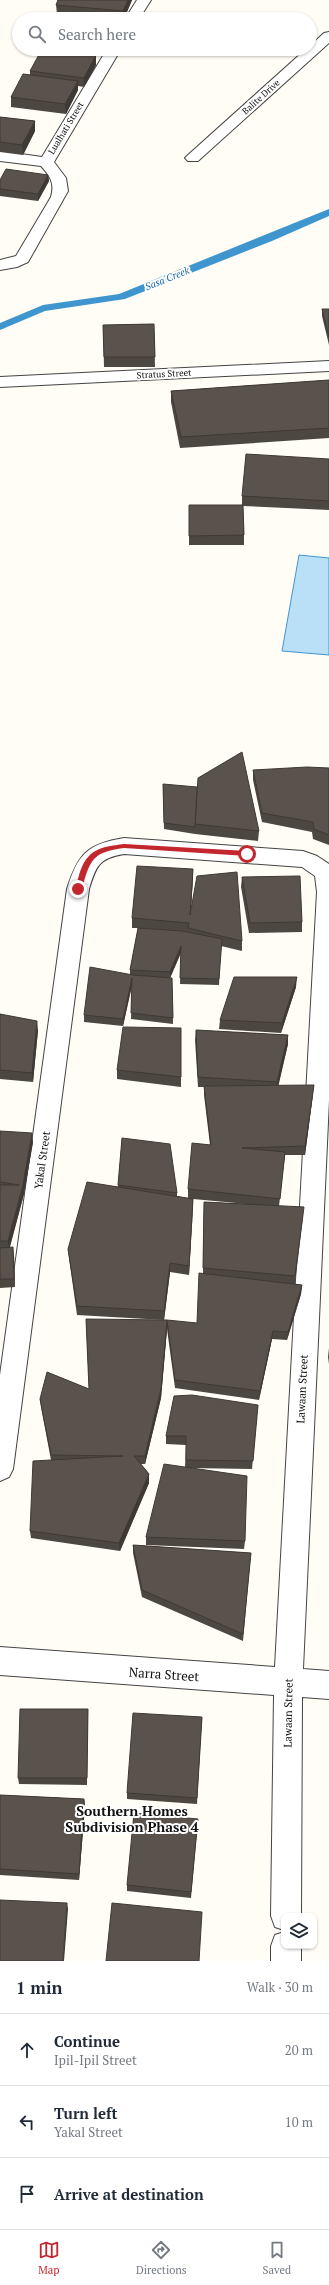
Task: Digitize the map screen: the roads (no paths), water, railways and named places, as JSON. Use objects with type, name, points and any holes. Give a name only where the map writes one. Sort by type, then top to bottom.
[{"type":"street","points":[[136,12],[144,0]]},
{"type":"street","name":"Balite Drive","points":[[317,47],[329,36]]},
{"type":"street","name":"Lualhati Street","points":[[5,265],[22,259],[28,252],[63,188],[59,177],[46,162],[110,56]]},
{"type":"street","name":"Balite Drive","points":[[193,158],[307,56]]},
{"type":"street","points":[[0,156],[46,162]]},
{"type":"street","name":"Stratus Street","points":[[0,382],[329,366]]},
{"type":"street","name":"Yakal Street","points":[[0,1469],[78,889],[85,867],[93,854],[105,848],[124,846],[166,847],[303,858],[319,866]]},
{"type":"street","name":"Lawaan Street","points":[[286,1913],[288,1683],[328,892],[327,877],[319,866]]},
{"type":"street","name":"Narra Street","points":[[0,1661],[329,1685]]},
{"type":"street","points":[[286,1949],[286,1961]]},
{"type":"water","points":[[299,555],[329,558],[329,655],[282,651]]},
{"type":"waterway","name":"Sasa Creek","points":[[0,327],[43,308],[121,297],[268,239],[329,212]]},
{"type":"district","name":"Southern Homes Subdivision Phase 4","points":[[132,1820]]}]
